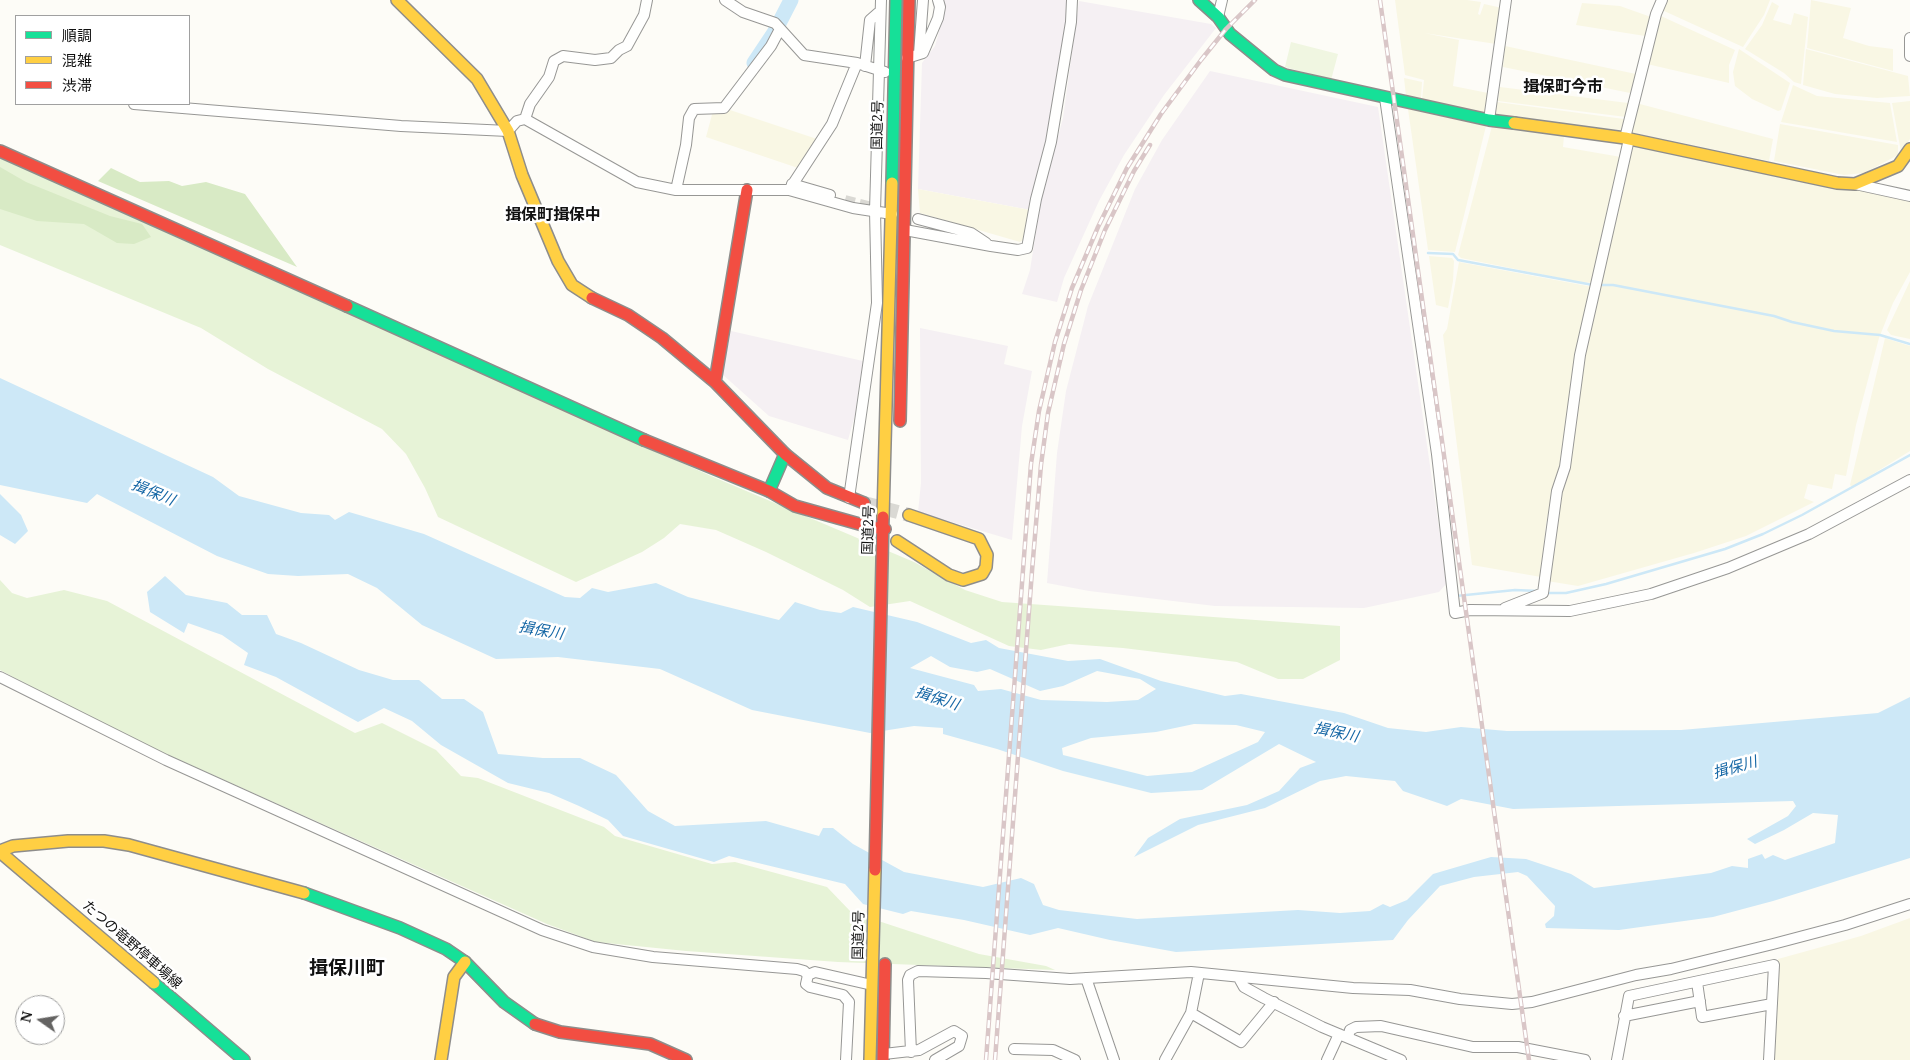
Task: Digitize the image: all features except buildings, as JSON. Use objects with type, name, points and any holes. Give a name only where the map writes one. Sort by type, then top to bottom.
[{"type":"main road","points":[[397,0],[477,79],[508,131],[522,175],[558,261],[572,285],[590,298],[628,315],[662,338],[715,382],[785,454],[827,488],[864,503]]},
{"type":"main road","name":"国道2号","points":[[883,1057],[881,962],[884,529],[896,0]]},
{"type":"main road","name":"国道2号","points":[[900,434],[909,0]]},
{"type":"main road","points":[[1199,0],[1218,17],[1230,34],[1274,70],[1285,75],[1489,120],[1627,138],[1837,183],[1855,184],[1898,166],[1910,149]]},
{"type":"main road","points":[[0,151],[641,439],[769,491],[795,506],[884,529]]},
{"type":"main road","points":[[715,382],[747,190]]},
{"type":"main road","points":[[769,491],[785,454]]},
{"type":"main road","name":"国道2号","points":[[896,557],[897,527],[949,575],[963,580],[982,574],[986,567],[986,555],[979,538],[909,515]]},
{"type":"main road","points":[[0,851],[13,846],[68,841],[104,841],[129,845],[303,893],[428,939],[446,948],[465,962],[504,1002],[531,1023],[560,1032],[650,1044],[686,1060]]},
{"type":"main road","name":"たつの竜野停車場線","points":[[0,851],[244,1060]]},
{"type":"main road","points":[[441,1060],[454,977],[465,962]]},
{"type":"main road","name":"国道2号","points":[[870,1060],[872,985],[881,962]]},
{"type":"street","points":[[525,119],[530,104],[549,76],[554,61],[564,56],[594,60],[611,58],[619,50],[627,46],[644,15],[647,0]]},
{"type":"street","points":[[725,0],[743,12],[774,24],[795,48],[804,55],[861,64],[879,72],[893,72]]},
{"type":"street","points":[[849,498],[877,303],[876,211],[881,0]]},
{"type":"street","points":[[918,54],[923,0]]},
{"type":"street","points":[[907,58],[923,53],[938,18],[940,7],[938,0]]},
{"type":"street","points":[[905,230],[1018,250],[1027,248],[1036,199],[1051,142],[1071,22],[1072,0]]},
{"type":"street","points":[[1218,17],[1222,0]]},
{"type":"street","points":[[1489,120],[1506,0]]},
{"type":"street","points":[[1500,610],[1543,593],[1557,490],[1565,467],[1580,355],[1627,138],[1656,14],[1662,0]]},
{"type":"street","points":[[791,187],[832,124],[861,64],[870,20],[878,13]]},
{"type":"street","points":[[676,190],[686,146],[689,118],[694,109],[724,108],[771,46],[780,29]]},
{"type":"street","points":[[1910,38],[1910,56]]},
{"type":"street","points":[[1385,98],[1437,454],[1455,613],[1470,610],[1570,611],[1651,594],[1728,568],[1809,534],[1910,480]]},
{"type":"street","points":[[146,105],[401,126],[508,131],[517,121],[525,119],[637,182],[676,190],[747,190],[791,187],[845,200]]},
{"type":"street","points":[[1855,184],[1910,196]]},
{"type":"street","points":[[791,187],[854,208],[892,214]]},
{"type":"street","points":[[918,219],[971,233],[991,246]]},
{"type":"street","points":[[0,677],[166,760],[542,930],[593,947],[653,957],[797,968],[808,975]]},
{"type":"street","points":[[911,1052],[910,975],[918,971],[986,973],[1053,979],[1178,972],[1199,973],[1353,988],[1410,990],[1460,999],[1512,1004],[1532,1002],[1845,926],[1910,904]]},
{"type":"street","points":[[1617,1060],[1628,996],[1774,965],[1769,1060]]},
{"type":"street","points":[[808,975],[815,972],[872,985]]},
{"type":"street","points":[[1164,1060],[1191,1013],[1199,973]]},
{"type":"street","points":[[808,975],[806,984],[810,987],[843,996],[849,1002],[846,1060]]},
{"type":"street","points":[[1086,978],[1114,1060]]},
{"type":"street","points":[[1239,978],[1244,987],[1401,1060]]},
{"type":"street","points":[[1697,982],[1702,1017],[1772,1004]]},
{"type":"street","points":[[1624,1016],[1700,1001]]},
{"type":"street","points":[[1191,1013],[1241,1042],[1274,1002]]},
{"type":"street","points":[[1327,1060],[1344,1035],[1350,1030],[1356,1027],[1381,1026],[1473,1047],[1518,1047],[1540,1055],[1584,1060]]},
{"type":"street","points":[[883,1057],[919,1050],[954,1031],[962,1036],[958,1046],[935,1060]]},
{"type":"street","points":[[1014,1049],[1053,1050],[1075,1060]]},
{"type":"shaded area","points":[[941,0],[1067,0],[1067,24],[1043,159],[1030,210],[918,189],[922,63],[935,46],[946,7]]},
{"type":"shaded area","points":[[1395,0],[1467,0],[1481,2],[1478,14],[1480,15],[1484,4],[1502,8],[1496,44],[1424,33],[1459,40],[1453,86],[1488,93],[1485,113],[1422,100],[1424,80],[1405,75]]},
{"type":"shaded area","points":[[1667,0],[1770,0],[1764,15],[1743,47],[1662,10]]},
{"type":"shaded area","points":[[1811,0],[1851,8],[1843,38],[1869,46],[1893,49],[1893,71],[1807,48]]},
{"type":"shaded area","points":[[1079,1],[1211,24],[1216,28],[1164,95],[1124,155],[1099,201],[1064,278],[1057,302],[1022,294],[1030,270],[1041,200],[1063,118]]},
{"type":"shaded area","points":[[1772,2],[1779,6],[1773,20],[1791,25],[1794,13],[1808,17],[1801,84],[1794,82],[1784,73],[1745,49],[1762,25]]},
{"type":"shaded area","points":[[1582,3],[1620,6],[1651,17],[1645,36],[1576,25]]},
{"type":"shaded area","points":[[1661,16],[1735,50],[1729,65],[1729,83],[1647,64]]},
{"type":"shaded area","points":[[1505,46],[1636,74],[1630,93],[1503,67]]},
{"type":"shaded area","points":[[1739,49],[1790,83],[1781,110],[1778,111],[1752,99],[1735,86],[1733,72]]},
{"type":"shaded area","points":[[1806,49],[1908,76],[1910,96],[1877,98],[1835,94],[1803,85]]},
{"type":"shaded area","points":[[1210,71],[1378,107],[1447,583],[1439,592],[1364,608],[1215,606],[1089,591],[1047,583],[1057,453],[1066,391],[1088,306],[1135,189],[1162,140]]},
{"type":"shaded area","points":[[1404,78],[1422,82],[1421,98],[1406,96]]},
{"type":"shaded area","points":[[1793,85],[1817,96],[1890,103],[1897,142],[1781,122]]},
{"type":"shaded area","points":[[1500,87],[1628,103],[1626,117],[1498,101]]},
{"type":"shaded area","points":[[1910,101],[1910,139],[1901,152],[1892,103]]},
{"type":"shaded area","points":[[1497,102],[1624,119],[1621,130],[1495,116]]},
{"type":"shaded area","points":[[1636,103],[1773,139],[1769,161],[1630,132]]},
{"type":"shaded area","points":[[727,109],[817,139],[798,168],[706,137],[713,111]]},
{"type":"shaded area","points":[[1408,109],[1486,126],[1455,252],[1428,250]]},
{"type":"shaded area","points":[[1780,124],[1898,145],[1898,155],[1864,173],[1844,175],[1774,161]]},
{"type":"shaded area","points":[[1492,126],[1564,136],[1563,147],[1621,157],[1594,283],[1579,282],[1461,258],[1458,255]]},
{"type":"shaded area","points":[[1631,145],[1910,200],[1910,272],[1893,303],[1879,338],[1856,425],[1846,476],[1835,474],[1832,489],[1808,484],[1804,498],[1814,502],[1746,536],[1578,586],[1547,581],[1582,357]]},
{"type":"shaded area","points":[[918,189],[1030,210],[1026,238],[1020,242],[920,213]]},
{"type":"shaded area","points":[[1429,256],[1452,258],[1454,261],[1453,281],[1448,308],[1436,305]]},
{"type":"shaded area","points":[[1459,262],[1593,287],[1565,454],[1552,495],[1546,524],[1541,577],[1472,565],[1443,335],[1447,329]]},
{"type":"shaded area","points":[[1910,281],[1910,339],[1891,335],[1887,330]]},
{"type":"shaded area","points":[[920,328],[1008,346],[1004,364],[1032,371],[1022,426],[1012,540],[918,512],[921,483]]},
{"type":"shaded area","points":[[731,331],[863,361],[855,415],[848,440],[769,416],[722,374]]},
{"type":"shaded area","points":[[1885,338],[1910,346],[1910,451],[1852,487],[1850,485]]},
{"type":"shaded area","points":[[1910,918],[1910,1060],[1772,1060],[1778,959],[1861,936]]},
{"type":"green space","points":[[1291,42],[1338,54],[1331,80],[1285,67]]},
{"type":"green space","points":[[0,158],[711,476],[914,562],[965,590],[1002,602],[1340,626],[1340,660],[1303,679],[1278,679],[1237,662],[1123,648],[1069,644],[1041,650],[1009,646],[910,601],[870,607],[843,590],[716,530],[680,524],[664,538],[642,552],[576,582],[438,517],[425,488],[406,454],[382,429],[268,369],[201,328],[0,245]]},
{"type":"green space","points":[[0,167],[26,182],[110,216],[142,224],[151,237],[134,244],[117,243],[84,224],[37,221],[0,209]]},
{"type":"green space","points":[[111,168],[140,182],[169,181],[182,186],[206,182],[245,194],[297,267],[98,181]]},
{"type":"green space","points":[[0,580],[12,593],[27,598],[64,590],[107,601],[355,733],[382,723],[436,750],[461,776],[478,778],[604,827],[615,836],[712,864],[735,862],[827,887],[851,912],[979,954],[1046,966],[1055,970],[838,962],[686,951],[596,942],[547,924],[159,751],[0,670]]},
{"type":"water","name":"揖保川","points":[[0,378],[213,477],[239,496],[301,513],[329,515],[335,520],[349,512],[424,534],[565,597],[580,598],[592,588],[608,592],[656,583],[688,597],[779,620],[795,602],[820,610],[841,613],[853,607],[917,622],[971,643],[986,640],[999,648],[1068,661],[1100,659],[1161,681],[1225,696],[1241,694],[1344,713],[1388,728],[1426,732],[1461,727],[1507,731],[1681,730],[1878,713],[1910,697],[1910,858],[1773,901],[1713,917],[1619,930],[1546,928],[1545,924],[1554,916],[1555,906],[1527,876],[1518,872],[1474,877],[1440,886],[1408,920],[1393,940],[1176,952],[1058,928],[1030,935],[964,920],[911,911],[903,914],[863,904],[845,884],[729,856],[714,862],[623,836],[608,820],[579,806],[549,793],[508,783],[441,745],[412,721],[384,708],[358,722],[276,677],[244,665],[248,653],[222,635],[188,623],[184,633],[150,612],[147,592],[165,576],[186,595],[227,603],[242,615],[267,615],[276,634],[301,643],[359,670],[393,680],[419,680],[442,699],[464,699],[483,712],[498,754],[543,758],[580,758],[616,775],[648,811],[675,826],[766,821],[819,836],[823,828],[833,828],[853,844],[904,872],[983,887],[1021,878],[1034,884],[1043,905],[1059,910],[1137,919],[1298,910],[1340,913],[1370,911],[1383,904],[1390,907],[1407,900],[1433,874],[1491,857],[1526,859],[1571,874],[1594,888],[1711,873],[1732,866],[1748,868],[1748,859],[1762,854],[1765,859],[1773,855],[1785,860],[1835,843],[1838,815],[1813,813],[1755,844],[1747,839],[1788,816],[1796,806],[1793,801],[1513,809],[1461,799],[1447,806],[1403,791],[1395,781],[1346,776],[1320,781],[1265,808],[1198,825],[1134,857],[1148,838],[1180,819],[1247,805],[1279,791],[1300,768],[1316,762],[1279,744],[1202,790],[1151,793],[1063,771],[997,749],[943,734],[943,728],[914,726],[870,733],[752,710],[660,669],[558,657],[496,659],[422,625],[377,588],[348,574],[298,576],[268,574],[217,556],[97,494],[87,503],[0,485]],"holes":[[[931,656],[950,667],[977,672],[990,669],[1040,691],[1063,686],[1097,671],[1140,679],[1156,689],[1138,700],[1107,702],[1041,700],[1001,689],[978,691],[974,685],[910,668]],[[1194,724],[1236,725],[1265,732],[1258,742],[1192,772],[1147,776],[1063,755],[1062,748],[1091,738],[1156,732]]]},
{"type":"water","points":[[0,494],[21,515],[28,531],[15,544],[0,535]]},
{"type":"waterway","points":[[754,63],[774,33],[791,0]]},
{"type":"waterway","points":[[1428,253],[1453,254],[1458,260],[1593,285]]},
{"type":"waterway","points":[[1598,285],[1613,285],[1774,316],[1834,331],[1880,335],[1910,344]]},
{"type":"waterway","points":[[1545,593],[1566,593],[1606,584],[1725,549],[1763,534],[1802,515],[1910,455]]},
{"type":"waterway","points":[[1456,596],[1515,590],[1538,591]]},
{"type":"tunnel","points":[[845,200],[876,208]]},
{"type":"tunnel","points":[[864,503],[909,515]]},
{"type":"railway","points":[[986,1060],[1031,464],[1039,411],[1055,342],[1072,288],[1098,227],[1127,168],[1161,114],[1201,60],[1226,29],[1255,0]]},
{"type":"railway","points":[[1380,0],[1529,1060]]},
{"type":"railway","points":[[995,1060],[1032,571],[1041,465],[1048,413],[1064,344],[1081,290],[1105,230],[1134,171],[1150,145]]},
{"type":"traffic: fast","points":[[892,183],[896,0]]},
{"type":"traffic: fast","points":[[1199,0],[1218,17],[1230,34],[1274,70],[1285,75],[1489,120],[1514,123]]},
{"type":"traffic: fast","points":[[347,306],[644,440]]},
{"type":"traffic: fast","points":[[769,491],[785,454]]},
{"type":"traffic: fast","points":[[304,893],[400,928],[446,949],[465,962],[504,1002],[535,1024]]},
{"type":"traffic: fast","points":[[154,983],[244,1060]]},
{"type":"traffic: slow","points":[[397,0],[477,79],[508,131],[522,175],[558,261],[572,285],[592,298]]},
{"type":"traffic: slow","points":[[1514,123],[1625,138],[1837,183],[1855,184],[1898,166],[1910,149]]},
{"type":"traffic: slow","points":[[883,517],[892,183]]},
{"type":"traffic: slow","points":[[897,541],[949,575],[963,580],[982,574],[986,567],[987,555],[979,539],[909,515]]},
{"type":"traffic: slow","points":[[0,851],[13,846],[68,841],[104,841],[129,845],[304,893]]},
{"type":"traffic: slow","points":[[0,852],[154,983]]},
{"type":"traffic: slow","points":[[870,1060],[875,870]]},
{"type":"traffic: slow","points":[[441,1060],[454,977],[465,962]]},
{"type":"traffic: jam","points":[[900,421],[909,0]]},
{"type":"traffic: jam","points":[[0,151],[347,306]]},
{"type":"traffic: jam","points":[[715,382],[747,190]]},
{"type":"traffic: jam","points":[[592,298],[628,315],[662,338],[715,382],[785,454],[827,488],[864,503]]},
{"type":"traffic: jam","points":[[644,440],[769,491],[795,506],[870,527],[885,529]]},
{"type":"traffic: jam","points":[[875,870],[883,517]]},
{"type":"traffic: jam","points":[[883,1060],[885,964]]},
{"type":"traffic: jam","points":[[535,1024],[560,1032],[650,1044],[686,1060]]},
{"type":"district","name":"揖保町今市","points":[[1563,87]]},
{"type":"district","name":"揖保町揖保中","points":[[553,215]]},
{"type":"district","name":"揖保川町","points":[[347,969]]}]
